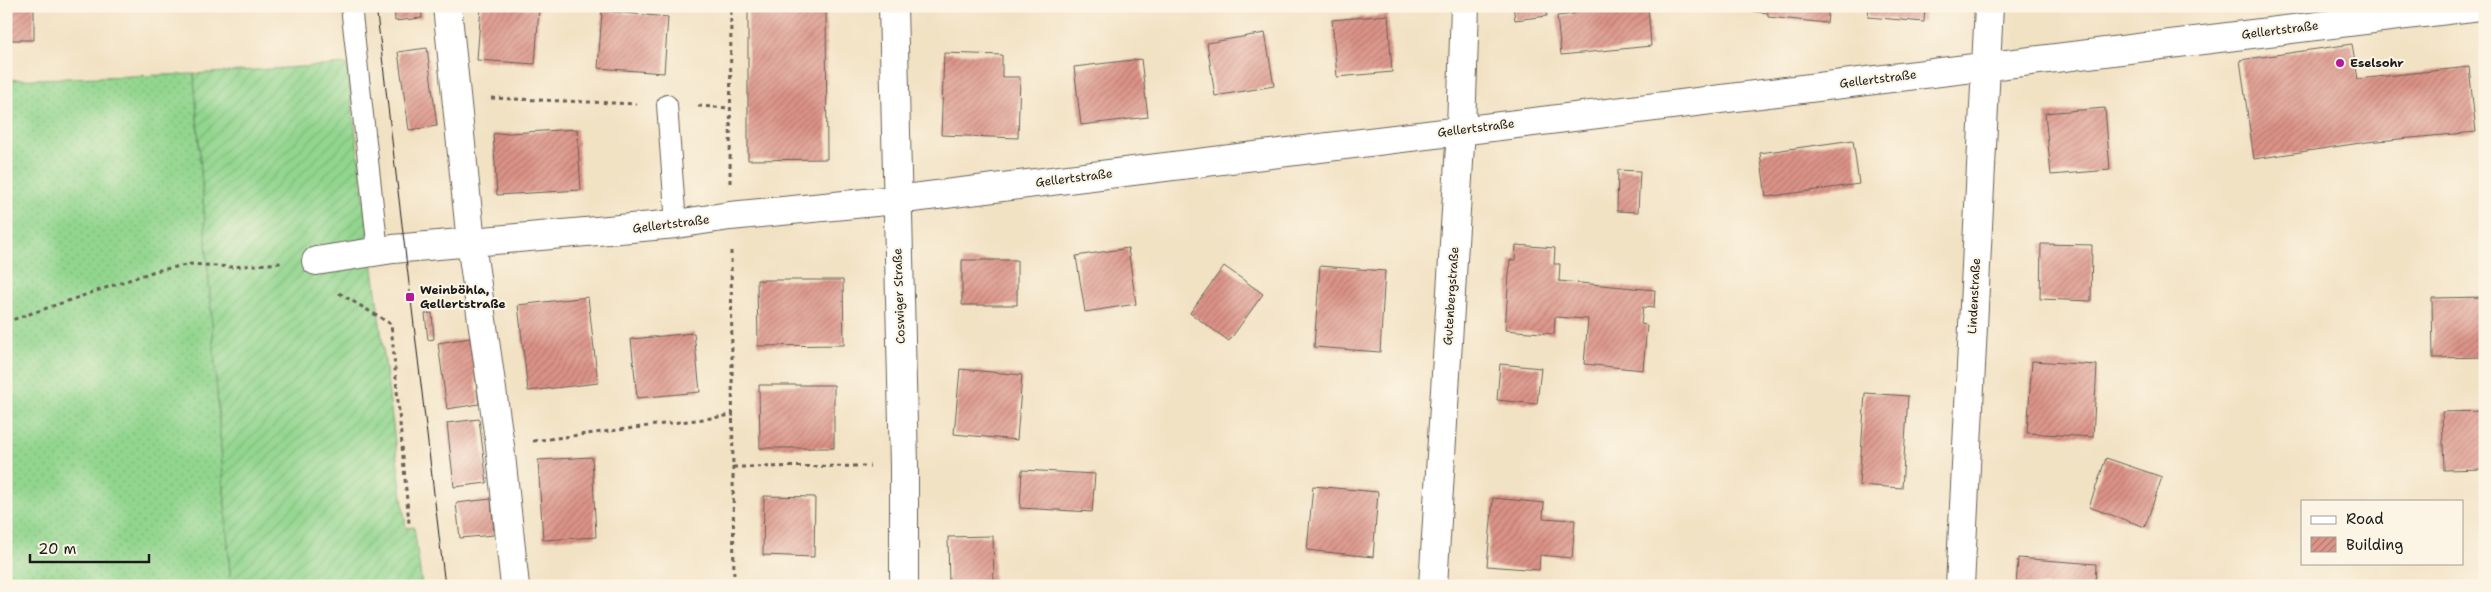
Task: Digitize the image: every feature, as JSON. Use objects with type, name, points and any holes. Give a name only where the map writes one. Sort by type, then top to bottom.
[{"type":"street","points":[[447,6],[458,97],[471,243],[500,446],[515,586]]},
{"type":"street","name":"Coswiger Straße","points":[[894,6],[896,200],[904,465],[904,586]]},
{"type":"street","name":"Gutenbergstraße","points":[[1433,586],[1461,130],[1465,6]]},
{"type":"street","name":"Lindenstraße","points":[[1960,586],[1989,6]]},
{"type":"street","name":"Gellertstraße","points":[[316,261],[378,251],[676,224],[730,216],[896,200],[2480,6]]},
{"type":"lane","points":[[351,6],[378,251]]},
{"type":"lane","points":[[667,105],[676,224]]},
{"type":"path","points":[[731,6],[730,216],[734,414],[734,586]]},
{"type":"path","points":[[458,97],[730,108]]},
{"type":"path","points":[[6,322],[155,271],[191,264],[231,267],[316,261],[328,287],[391,324],[409,523]]},
{"type":"path","points":[[500,446],[734,414]]},
{"type":"path","points":[[733,467],[904,465]]},
{"type":"green space","points":[[347,64],[406,528],[414,527],[422,586],[231,586],[194,74]]},
{"type":"green space","points":[[194,74],[231,586],[6,586],[6,80]]},
{"type":"building","points":[[6,6],[34,6],[34,40],[6,40]]},
{"type":"building","points":[[394,6],[421,6],[422,18],[395,21]]},
{"type":"building","points":[[481,6],[539,9],[535,64],[477,60]]},
{"type":"building","points":[[748,6],[826,6],[827,159],[748,160]]},
{"type":"building","points":[[1513,6],[1546,6],[1547,16],[1515,20]]},
{"type":"building","points":[[1648,6],[1651,46],[1561,55],[1557,16],[1574,14],[1573,7]]},
{"type":"building","points":[[1730,6],[1829,6],[1827,23],[1768,17],[1768,13],[1730,9]]},
{"type":"building","points":[[1869,6],[1925,6],[1924,22],[1868,17]]},
{"type":"building","points":[[602,11],[668,17],[664,73],[598,68]]},
{"type":"building","points":[[1388,15],[1392,72],[1337,77],[1332,20]]},
{"type":"building","points":[[1265,33],[1274,86],[1215,96],[1207,43]]},
{"type":"building","points":[[2352,44],[2358,79],[2469,67],[2476,132],[2367,142],[2254,159],[2240,60]]},
{"type":"building","points":[[427,48],[437,126],[409,130],[398,52]]},
{"type":"building","points":[[944,53],[1002,55],[1002,77],[1020,77],[1018,138],[941,135]]},
{"type":"building","points":[[1141,59],[1148,117],[1081,125],[1074,67]]},
{"type":"building","points":[[2105,108],[2110,170],[2051,175],[2045,113]]},
{"type":"building","points":[[577,129],[581,190],[497,195],[493,134]]},
{"type":"building","points":[[1853,140],[1859,184],[1766,197],[1760,153]]},
{"type":"building","points":[[1618,170],[1640,171],[1638,212],[1617,211]]},
{"type":"building","points":[[2041,244],[2092,245],[2091,301],[2040,299]]},
{"type":"building","points":[[1516,245],[1555,248],[1554,264],[1560,264],[1559,281],[1655,290],[1654,308],[1643,307],[1641,324],[1647,325],[1643,370],[1584,364],[1588,319],[1555,317],[1554,334],[1505,330],[1510,260],[1515,260]]},
{"type":"building","points":[[1128,248],[1136,304],[1085,312],[1076,256]]},
{"type":"building","points":[[962,260],[1017,260],[1017,305],[962,305]]},
{"type":"building","points":[[1224,266],[1263,294],[1229,341],[1190,313]]},
{"type":"building","points":[[1320,266],[1385,271],[1380,352],[1314,347]]},
{"type":"building","points":[[757,280],[843,280],[844,345],[758,346]]},
{"type":"building","points":[[588,297],[598,383],[528,391],[518,305]]},
{"type":"building","points":[[2485,297],[2485,357],[2433,358],[2432,298]]},
{"type":"building","points":[[432,313],[434,339],[428,340],[425,314]]},
{"type":"building","points":[[694,333],[700,392],[637,398],[631,339]]},
{"type":"building","points":[[470,338],[479,404],[447,409],[438,343]]},
{"type":"building","points":[[2032,361],[2097,365],[2093,437],[2027,433]]},
{"type":"building","points":[[1500,364],[1541,368],[1537,404],[1497,400]]},
{"type":"building","points":[[960,369],[1022,375],[1017,440],[954,434]]},
{"type":"building","points":[[759,385],[834,385],[834,448],[760,448]]},
{"type":"building","points":[[1865,393],[1908,396],[1902,488],[1859,485]]},
{"type":"building","points":[[2485,411],[2485,469],[2444,470],[2442,412]]},
{"type":"building","points":[[479,419],[487,483],[454,487],[447,423]]},
{"type":"building","points":[[592,457],[596,537],[543,540],[538,460]]},
{"type":"building","points":[[2106,458],[2162,477],[2145,527],[2089,507]]},
{"type":"building","points":[[1022,470],[1095,474],[1092,512],[1020,508]]},
{"type":"building","points":[[1313,486],[1378,492],[1373,557],[1307,550]]},
{"type":"building","points":[[764,496],[815,497],[814,557],[763,555]]},
{"type":"building","points":[[1493,498],[1544,503],[1543,518],[1575,520],[1572,558],[1540,555],[1539,570],[1487,566]]},
{"type":"building","points":[[491,499],[494,535],[460,538],[456,503]]},
{"type":"building","points":[[993,536],[994,586],[949,586],[948,537]]},
{"type":"building","points":[[2018,558],[2096,564],[2095,586],[2016,586]]},
{"type":"tram line","points":[[376,6],[445,586]]},
{"type":"place","name":"Eselsohr","points":[[2340,63]]},
{"type":"place","name":"Weinböhla, Gellertstraße","points":[[410,297]]}]
